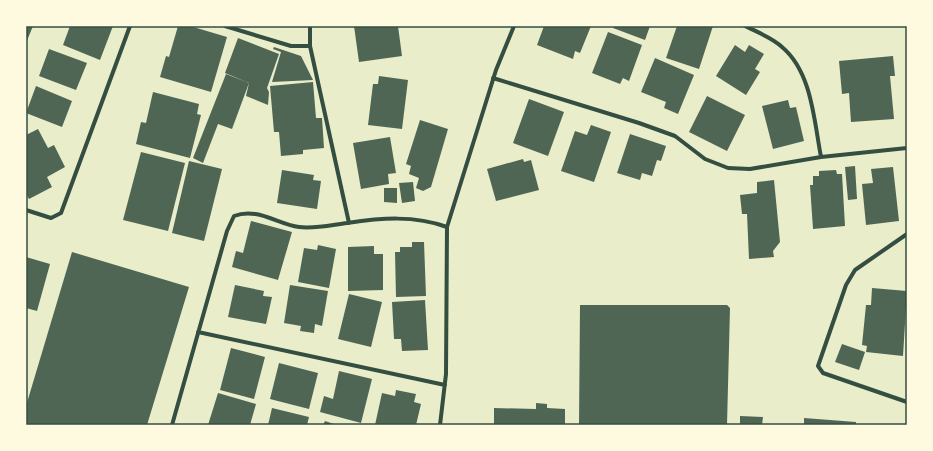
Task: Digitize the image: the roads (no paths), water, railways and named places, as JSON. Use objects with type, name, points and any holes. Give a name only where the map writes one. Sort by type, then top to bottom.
[{"type":"street","points":[[26,210],[51,218],[61,213],[130,26]]},
{"type":"street","points":[[225,26],[291,46],[310,46]]},
{"type":"street","points":[[310,26],[310,46],[349,223]]},
{"type":"street","points":[[440,425],[445,385],[448,290],[447,227],[493,78],[514,26]]},
{"type":"street","points":[[745,26],[782,46],[795,61],[809,98],[821,157]]},
{"type":"street","points":[[493,78],[639,123],[675,136],[705,159],[728,168],[750,169],[821,157],[907,148]]},
{"type":"street","points":[[172,425],[227,231],[234,216],[244,212],[299,227],[321,227],[385,219],[416,218],[429,220],[447,227]]},
{"type":"street","points":[[907,234],[855,270],[846,285],[818,366],[823,373],[907,402]]},
{"type":"street","points":[[198,332],[445,385]]}]
